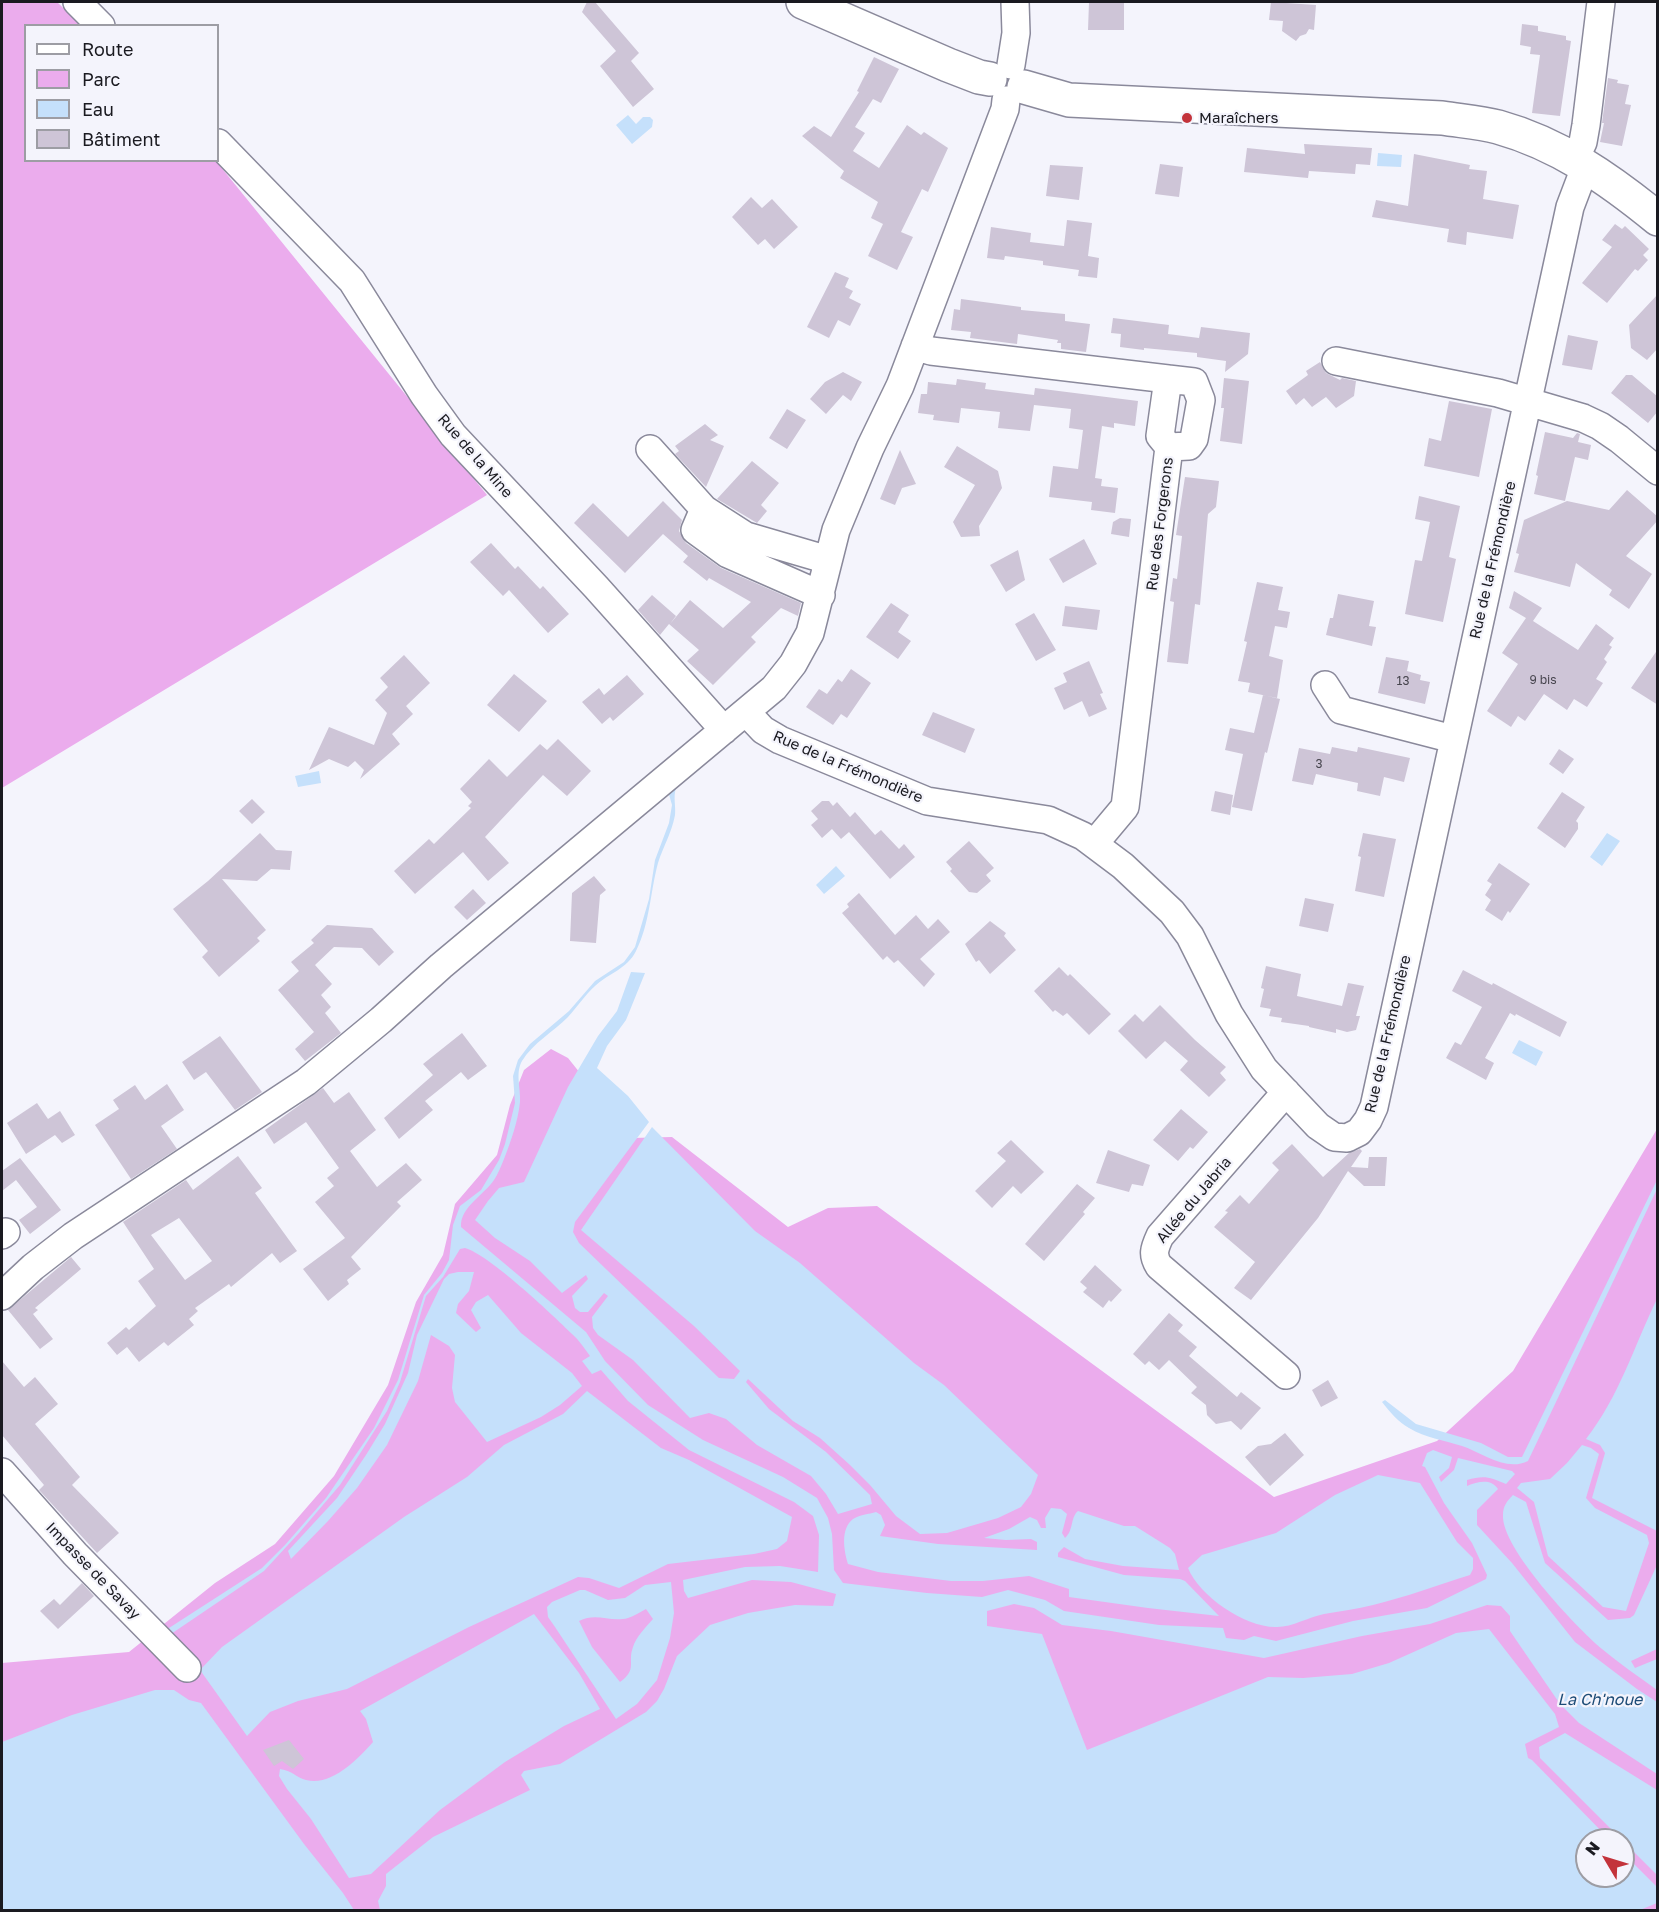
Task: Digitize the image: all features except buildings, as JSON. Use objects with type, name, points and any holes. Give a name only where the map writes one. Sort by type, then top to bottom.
[{"type":"main road","points":[[803,2],[979,77],[1070,100],[1442,118],[1496,126],[1536,140],[1581,163],[1617,186],[1658,219]]},
{"type":"street","points":[[77,2],[99,24]]},
{"type":"street","points":[[2,1296],[33,1267],[74,1236],[306,1082],[381,1020],[450,958],[724,730],[753,719],[793,664],[810,633],[836,530],[850,492],[900,386],[1003,116],[1016,33],[1015,2]]},
{"type":"street","name":"Rue de la Frémondière","points":[[753,719],[780,740],[927,801],[1048,820],[1094,844],[1123,866],[1172,912],[1190,936],[1229,1014],[1264,1069],[1318,1126],[1334,1137],[1347,1138],[1359,1132],[1374,1107],[1570,207],[1581,178],[1583,142],[1601,2]]},
{"type":"street","name":"Rue de la Mine","points":[[219,144],[352,281],[424,395],[453,435],[596,587],[724,730]]},
{"type":"street","name":"Rue des Forgerons","points":[[915,346],[931,351],[1168,379],[1160,436],[1169,447],[1125,807],[1094,844]]},
{"type":"street","points":[[1336,361],[1498,393],[1583,418],[1619,439],[1658,471]]},
{"type":"street","points":[[650,449],[704,509],[746,536],[828,560]]},
{"type":"street","points":[[704,509],[695,530],[728,554],[821,595]]},
{"type":"street","points":[[1325,685],[1341,710],[1453,739]]},
{"type":"street","name":"Allée du Jabria","points":[[1286,1092],[1160,1236],[1154,1248],[1154,1257],[1159,1266],[1286,1375]]},
{"type":"street","name":"Impasse de Savay","points":[[2,1472],[75,1554],[187,1668]]},
{"type":"green space","points":[[2,2],[57,2],[80,24],[24,24],[24,162],[217,162],[487,495],[2,788]]},
{"type":"green space","points":[[551,1049],[568,1058],[632,1138],[672,1137],[788,1227],[828,1208],[877,1206],[1274,1497],[1437,1441],[1513,1371],[1657,1129],[1657,1910],[2,1910],[2,1663],[129,1652],[215,1583],[275,1544],[334,1476],[388,1385],[416,1302],[443,1255],[455,1204],[497,1155],[510,1105],[524,1070]]},
{"type":"water","points":[[628,115],[636,124],[643,117],[650,117],[653,120],[652,127],[632,144],[616,125]]},
{"type":"water","points":[[1378,153],[1402,155],[1401,167],[1377,166]]},
{"type":"water","name":"La Ch'noue","points":[[733,739],[676,788],[674,821],[658,863],[647,919],[636,951],[623,967],[595,986],[568,1017],[537,1043],[522,1061],[519,1076],[519,1109],[507,1152],[490,1186],[464,1213],[461,1227],[586,1332],[605,1361],[648,1405],[703,1440],[783,1477],[817,1498],[828,1518],[832,1534],[834,1570],[843,1583],[982,1597],[1008,1590],[1045,1600],[1064,1611],[1159,1625],[1223,1628],[1226,1638],[1244,1640],[1254,1636],[1276,1641],[1353,1621],[1427,1608],[1486,1579],[1487,1575],[1472,1543],[1444,1503],[1425,1467],[1422,1466],[1427,1453],[1433,1450],[1452,1457],[1449,1468],[1439,1477],[1441,1482],[1454,1470],[1458,1458],[1512,1471],[1515,1474],[1506,1484],[1487,1478],[1467,1480],[1467,1486],[1488,1482],[1498,1489],[1477,1510],[1477,1525],[1512,1563],[1575,1642],[1657,1702],[1657,1774],[1579,1723],[1560,1704],[1510,1631],[1510,1616],[1501,1606],[1487,1605],[1430,1624],[1362,1636],[1264,1658],[1111,1631],[1062,1625],[1034,1608],[1014,1604],[987,1611],[987,1626],[1042,1634],[1087,1750],[1268,1677],[1303,1678],[1352,1674],[1389,1663],[1456,1633],[1489,1629],[1555,1714],[1559,1727],[1525,1744],[1528,1758],[1598,1828],[1575,1828],[1575,1888],[1635,1888],[1635,1865],[1657,1887],[1657,1903],[1640,1910],[380,1910],[378,1901],[386,1886],[386,1874],[433,1837],[530,1790],[521,1775],[524,1771],[560,1764],[646,1712],[657,1701],[664,1689],[677,1656],[710,1625],[748,1613],[795,1605],[833,1606],[836,1594],[791,1582],[752,1580],[688,1598],[684,1591],[683,1580],[745,1567],[780,1566],[818,1572],[819,1535],[813,1516],[794,1502],[689,1450],[628,1401],[601,1370],[592,1374],[582,1361],[590,1356],[575,1336],[536,1300],[489,1261],[465,1248],[460,1249],[443,1277],[426,1296],[400,1382],[387,1411],[340,1485],[264,1571],[168,1634],[169,1628],[262,1568],[285,1545],[326,1498],[374,1428],[398,1380],[424,1295],[442,1273],[449,1260],[453,1225],[460,1206],[481,1190],[499,1160],[515,1103],[513,1076],[518,1060],[530,1044],[569,1011],[595,981],[624,962],[635,947],[649,899],[655,860],[669,823],[672,805],[668,791]]},
{"type":"water","points":[[319,771],[321,783],[298,787],[295,776]]},
{"type":"water","points":[[1607,833],[1620,841],[1602,866],[1590,857]]},
{"type":"water","points":[[836,866],[845,876],[824,894],[816,885]]},
{"type":"water","points":[[631,972],[645,973],[626,1020],[607,1046],[597,1068],[628,1096],[649,1122],[575,1222],[573,1232],[579,1243],[719,1378],[734,1379],[740,1371],[694,1326],[581,1230],[652,1127],[755,1231],[800,1263],[914,1363],[944,1385],[1038,1475],[1031,1494],[1021,1507],[998,1518],[947,1533],[920,1534],[896,1516],[850,1465],[820,1438],[793,1421],[748,1379],[746,1382],[769,1409],[826,1452],[870,1495],[872,1504],[838,1514],[826,1494],[811,1476],[757,1445],[726,1419],[709,1413],[690,1418],[633,1360],[598,1335],[593,1328],[592,1317],[608,1296],[604,1293],[588,1312],[580,1312],[575,1308],[572,1296],[588,1279],[586,1275],[562,1293],[530,1261],[495,1238],[475,1220],[499,1188],[524,1182],[568,1087],[598,1036],[617,1011]]},
{"type":"water","points":[[1519,1040],[1543,1052],[1536,1066],[1512,1053]]},
{"type":"water","points":[[1657,1180],[1657,1189],[1528,1461],[1520,1464],[1503,1463],[1462,1446],[1428,1437],[1401,1423],[1391,1413],[1382,1402],[1385,1400],[1416,1424],[1481,1443],[1508,1457],[1522,1457]]},
{"type":"water","points":[[474,1272],[469,1291],[458,1304],[456,1313],[476,1332],[481,1328],[471,1310],[476,1302],[488,1295],[521,1333],[572,1373],[582,1386],[560,1405],[541,1417],[487,1442],[455,1402],[452,1388],[455,1355],[449,1346],[431,1335],[418,1381],[387,1445],[357,1488],[291,1559],[288,1551],[337,1498],[385,1424],[408,1373],[417,1335],[444,1279],[449,1274]]},
{"type":"water","points":[[1657,1299],[1657,1531],[1592,1498],[1605,1453],[1600,1445],[1586,1439],[1617,1389]]},
{"type":"water","points":[[587,1391],[661,1448],[689,1460],[792,1517],[787,1541],[777,1549],[754,1554],[668,1564],[619,1588],[589,1578],[578,1577],[469,1627],[347,1689],[298,1701],[270,1712],[247,1736],[200,1670],[222,1647],[404,1517],[467,1477],[504,1445],[563,1414]]},
{"type":"water","points":[[1582,1445],[1599,1454],[1586,1498],[1595,1508],[1647,1535],[1649,1543],[1626,1611],[1603,1607],[1548,1556],[1534,1502],[1517,1488],[1521,1483],[1550,1479]]},
{"type":"water","points":[[1378,1475],[1420,1483],[1457,1542],[1473,1558],[1473,1569],[1470,1575],[1385,1602],[1318,1615],[1287,1626],[1275,1627],[1250,1622],[1224,1608],[1202,1589],[1188,1568],[1202,1555],[1276,1533],[1335,1495]]},
{"type":"water","points":[[1513,1495],[1526,1502],[1545,1563],[1608,1620],[1630,1618],[1634,1615],[1657,1565],[1657,1649],[1631,1661],[1635,1668],[1657,1659],[1657,1690],[1590,1638],[1559,1606],[1527,1566],[1514,1547],[1503,1515],[1507,1502]]},
{"type":"water","points":[[1051,1508],[1061,1509],[1067,1514],[1062,1533],[1065,1538],[1078,1511],[1124,1526],[1135,1526],[1170,1548],[1175,1554],[1179,1570],[1123,1566],[1085,1559],[1064,1547],[1058,1553],[1058,1557],[1124,1575],[1180,1579],[1185,1581],[1219,1616],[1069,1597],[1069,1589],[1029,1576],[983,1581],[951,1581],[878,1572],[848,1564],[844,1547],[846,1528],[849,1523],[858,1516],[876,1512],[881,1515],[885,1525],[880,1536],[938,1544],[1037,1550],[1037,1542],[1031,1539],[984,1538],[1009,1529],[1030,1517],[1037,1520],[1041,1528],[1046,1528],[1045,1518]]},
{"type":"water","points":[[671,1582],[674,1613],[670,1638],[657,1680],[637,1704],[616,1719],[548,1617],[547,1607],[552,1602],[580,1590],[608,1600],[625,1598],[645,1585]],"holes":[[[646,1609],[653,1619],[634,1643],[629,1673],[620,1682],[592,1647],[579,1621],[592,1617],[621,1619]]]},
{"type":"water","points":[[534,1614],[579,1673],[600,1709],[564,1726],[505,1762],[440,1810],[371,1874],[349,1878],[311,1819],[287,1789],[279,1776],[280,1769],[306,1780],[315,1781],[334,1776],[352,1763],[373,1742],[366,1719],[360,1711]]},
{"type":"water","points":[[155,1690],[174,1690],[189,1700],[201,1703],[354,1910],[2,1910],[2,1742],[72,1715]]},
{"type":"water","points":[[1565,1733],[1657,1790],[1657,1875],[1635,1853],[1635,1828],[1610,1828],[1540,1758],[1539,1747]]},
{"type":"place","name":"Maraîchers","points":[[1187,118]]}]
